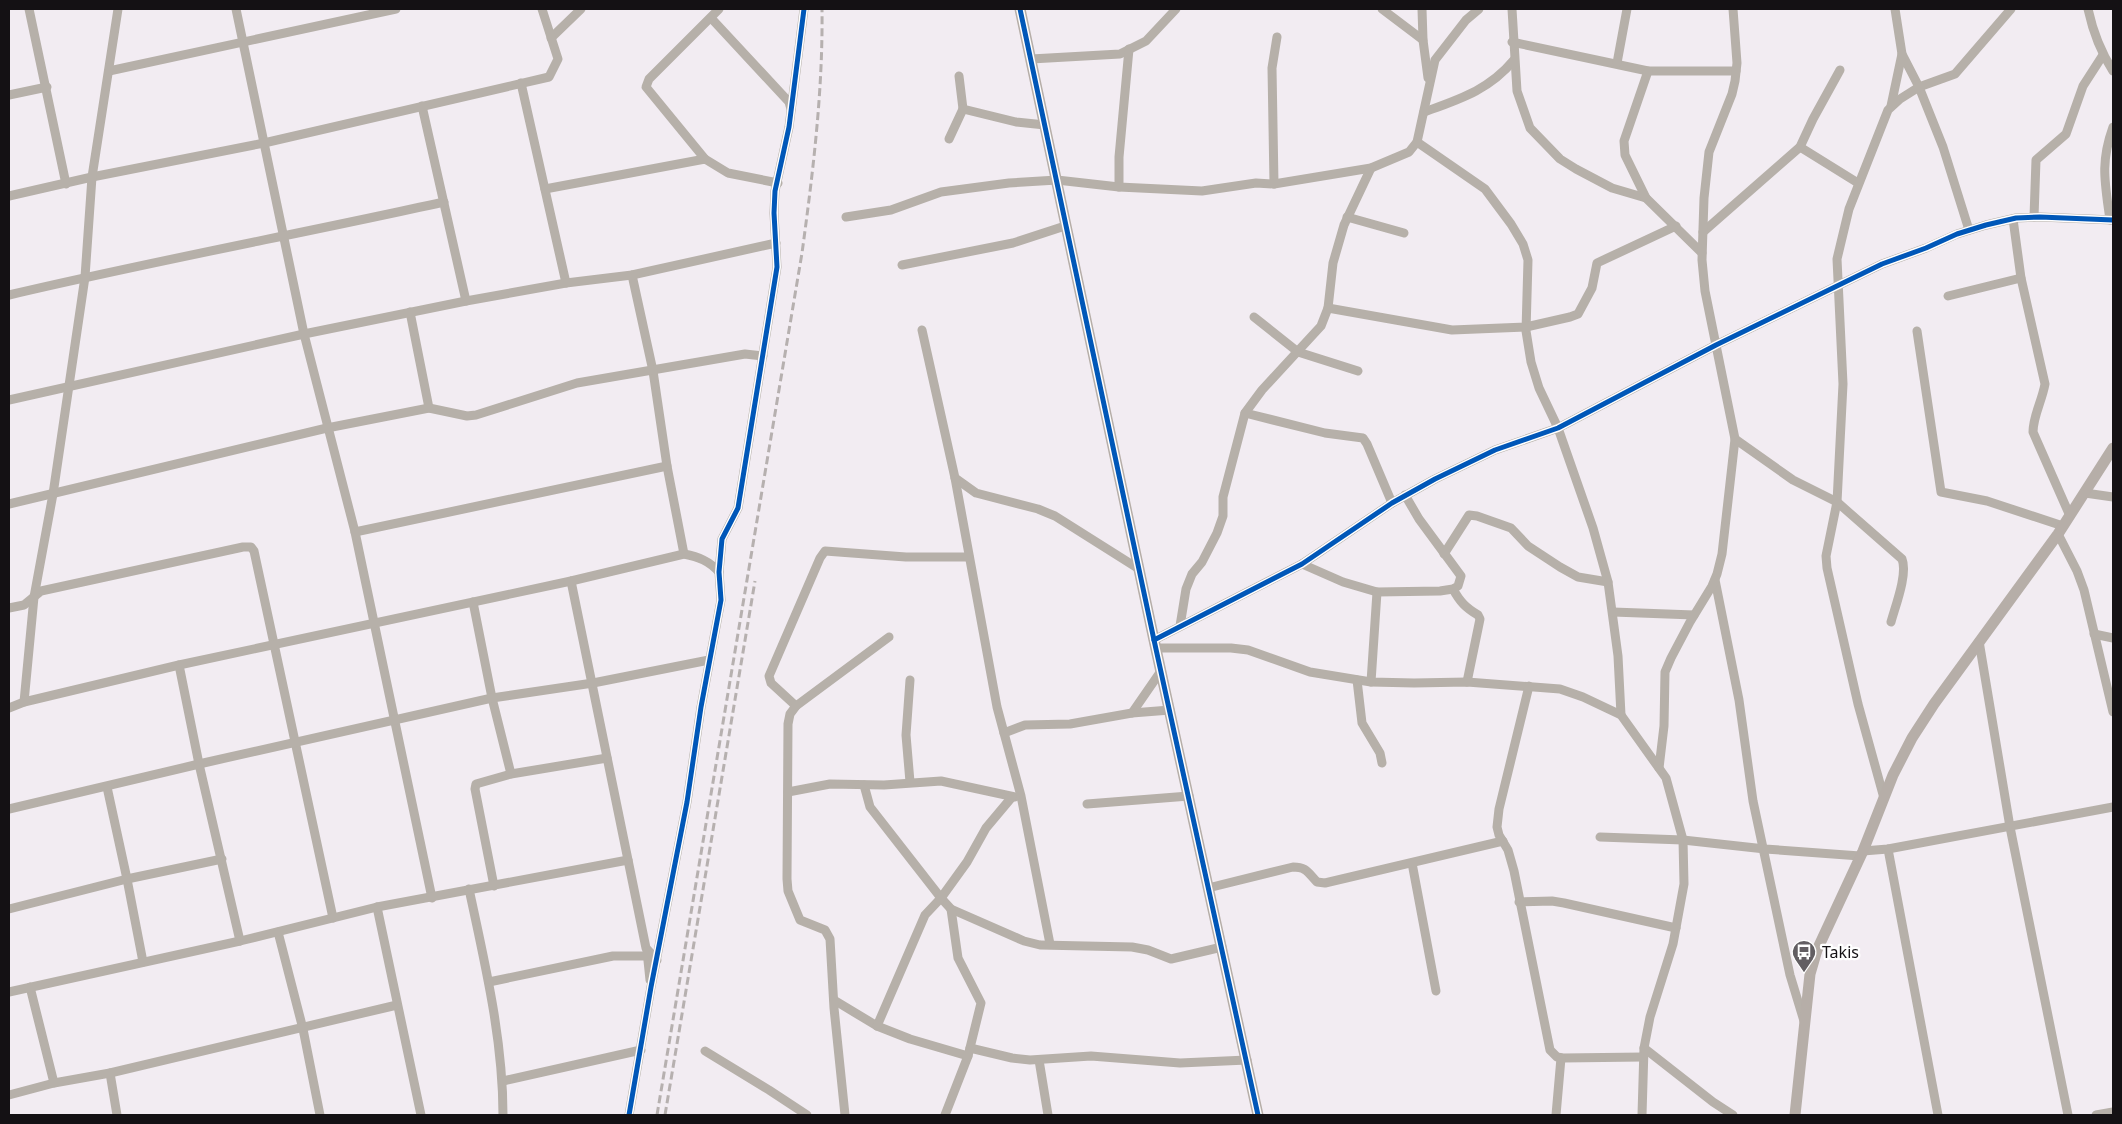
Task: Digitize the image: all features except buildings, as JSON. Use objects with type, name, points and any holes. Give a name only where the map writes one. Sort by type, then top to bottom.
[{"type":"street","points":[[29,9],[66,184]]},
{"type":"street","points":[[24,702],[34,597],[53,494],[85,277],[92,177],[118,9]]},
{"type":"street","points":[[236,9],[304,334],[355,532],[432,898]]},
{"type":"street","points":[[109,71],[396,9]]},
{"type":"street","points":[[9,196],[92,177],[264,143],[521,83],[550,78],[558,59],[542,9]]},
{"type":"street","points":[[551,38],[581,9]]},
{"type":"street","points":[[719,9],[649,79],[646,87],[704,160],[728,173],[778,183]]},
{"type":"street","points":[[629,1115],[651,987],[687,802],[709,660],[721,600],[719,572],[722,539],[738,508],[778,268],[774,213],[776,191],[791,110],[804,9]]},
{"type":"street","points":[[1020,9],[1057,180],[1065,226],[1258,1115]]},
{"type":"street","points":[[1031,59],[1120,54],[1146,41],[1176,9]]},
{"type":"street","points":[[1382,9],[1423,40]]},
{"type":"street","points":[[1422,9],[1423,40],[1429,84]]},
{"type":"street","points":[[846,217],[891,210],[941,192],[1009,183],[1057,180],[1119,187],[1202,191],[1256,183],[1274,184],[1371,168],[1409,152],[1417,142],[1435,60],[1466,20],[1479,9]]},
{"type":"street","points":[[1512,9],[1512,42],[1517,91],[1530,128],[1560,159],[1576,169],[1612,188],[1646,198]]},
{"type":"street","points":[[1617,63],[1627,9]]},
{"type":"street","points":[[1659,768],[1664,726],[1667,666],[1694,614],[1715,580],[1722,554],[1735,439],[1706,291],[1702,253],[1709,152],[1732,94],[1736,72],[1733,9]]},
{"type":"street","points":[[1895,9],[1902,54],[1944,148],[1969,230]]},
{"type":"street","points":[[1891,106],[1918,87],[1955,74],[2011,9]]},
{"type":"street","points":[[2088,9],[2094,35],[2113,71]]},
{"type":"street","points":[[711,18],[788,102],[791,110]]},
{"type":"street","points":[[1274,184],[1272,68],[1277,37]]},
{"type":"street","points":[[1512,42],[1648,71],[1736,72]]},
{"type":"street","points":[[1119,187],[1119,156],[1129,49]]},
{"type":"street","points":[[1884,798],[1858,704],[1827,568],[1826,556],[1837,502],[1843,384],[1837,259],[1849,209],[1858,183],[1883,120],[1891,106],[1902,54]]},
{"type":"street","points":[[2034,217],[2036,160],[2066,134],[2083,86],[2103,55]]},
{"type":"street","points":[[1424,112],[1476,92],[1501,76],[1514,60]]},
{"type":"street","points":[[1703,232],[1800,147],[1840,70]]},
{"type":"street","points":[[1648,71],[1624,141],[1625,155],[1646,198],[1702,253]]},
{"type":"street","points":[[949,139],[963,108],[959,76]]},
{"type":"street","points":[[521,83],[566,283]]},
{"type":"street","points":[[9,95],[46,87]]},
{"type":"street","points":[[422,106],[466,300]]},
{"type":"street","points":[[963,108],[1016,122],[1045,125]]},
{"type":"street","points":[[1155,644],[1180,626],[1302,564],[1405,495],[1495,450],[1558,428],[1716,345],[1882,264],[1969,230],[2013,219],[2034,217],[2112,220],[2104,169],[2105,152],[2113,126]]},
{"type":"street","points":[[1417,142],[1485,189],[1519,238],[1528,260],[1526,327],[1531,362],[1539,388],[1558,428],[1593,528],[1608,582],[1618,656],[1621,715]]},
{"type":"street","points":[[1800,147],[1858,183]]},
{"type":"street","points":[[545,189],[704,160]]},
{"type":"street","points":[[1180,626],[1186,590],[1192,574],[1206,555],[1223,516],[1224,497],[1245,412],[1262,390],[1321,326],[1328,308],[1334,263],[1346,217],[1371,168]]},
{"type":"street","points":[[9,295],[85,277],[284,237],[444,202]]},
{"type":"street","points":[[1346,217],[1404,233]]},
{"type":"street","points":[[2013,219],[2021,278],[2044,384],[2042,400],[2033,424],[2033,432],[2070,516]]},
{"type":"street","points":[[902,265],[1013,243],[1065,226]]},
{"type":"street","points":[[1328,308],[1452,330],[1526,327],[1578,314],[1592,288],[1596,263],[1676,226]]},
{"type":"street","points":[[9,400],[466,300],[566,283],[632,275],[776,243]]},
{"type":"street","points":[[632,275],[653,371],[667,466],[684,554]]},
{"type":"street","points":[[1948,296],[2021,278]]},
{"type":"street","points":[[410,312],[429,408]]},
{"type":"street","points":[[1254,317],[1298,352],[1358,371]]},
{"type":"street","points":[[922,330],[956,478],[997,707],[1050,944]]},
{"type":"street","points":[[1917,331],[1940,492],[1987,501],[2060,530],[2084,590],[2113,712]]},
{"type":"street","points":[[9,504],[327,428],[429,408],[467,416],[476,415],[577,384],[653,371],[685,363],[745,354],[763,356]]},
{"type":"street","points":[[1245,412],[1326,433],[1363,438],[1392,503]]},
{"type":"street","points":[[1735,439],[1793,480],[1837,502],[1902,560],[1904,565],[1903,575],[1891,622]]},
{"type":"street","points":[[1795,1115],[1810,974],[1817,950],[1912,738],[1979,641],[2070,516],[2113,448]]},
{"type":"street","points":[[355,532],[667,466]]},
{"type":"street","points":[[956,478],[976,493],[1038,509],[1055,516],[1139,569]]},
{"type":"street","points":[[2085,493],[2113,497]]},
{"type":"street","points":[[1302,564],[1343,582],[1377,592],[1423,592],[1453,589],[1458,586],[1461,576],[1419,519],[1405,495]]},
{"type":"street","points":[[1444,554],[1469,515],[1477,516],[1511,528],[1528,546],[1578,577],[1608,582]]},
{"type":"street","points":[[9,608],[24,606],[41,591],[243,546],[251,547],[254,551],[333,918]]},
{"type":"street","points":[[796,706],[771,683],[769,676],[820,558],[825,551],[906,556],[969,557]]},
{"type":"street","points":[[9,708],[24,702],[179,665],[571,581],[684,554],[698,557],[711,564],[719,572]]},
{"type":"street","points":[[1715,580],[1739,700],[1753,801],[1765,849],[1790,975],[1805,1023]]},
{"type":"street","points":[[571,581],[647,952],[651,987]]},
{"type":"street","points":[[1453,589],[1459,601],[1478,615],[1480,619],[1467,682]]},
{"type":"street","points":[[1371,682],[1377,592]]},
{"type":"street","points":[[473,602],[492,698],[511,774]]},
{"type":"street","points":[[1613,612],[1694,614]]},
{"type":"street","points":[[2094,634],[2113,638]]},
{"type":"street","points":[[845,1115],[830,939],[828,933],[821,928],[800,920],[788,891],[788,724],[790,714],[796,706],[889,638]]},
{"type":"street","points":[[1979,641],[2010,827],[2068,1115]]},
{"type":"street","points":[[1155,644],[1248,650],[1310,672],[1371,682],[1414,684],[1467,682],[1560,688],[1621,715],[1666,778],[1683,840],[1684,884],[1676,928],[1650,1017],[1644,1053],[1642,1115]]},
{"type":"street","points":[[9,809],[492,698],[593,683],[709,660]]},
{"type":"street","points":[[179,665],[199,764],[240,941]]},
{"type":"street","points":[[1132,712],[1161,671]]},
{"type":"street","points":[[910,680],[906,735],[910,782]]},
{"type":"street","points":[[1357,680],[1362,723],[1380,753],[1382,763]]},
{"type":"street","points":[[1529,686],[1496,827],[1510,857],[1550,1050],[1554,1055],[1561,1058],[1644,1053],[1733,1115]]},
{"type":"street","points":[[1004,733],[1025,725],[1070,724],[1132,712],[1170,710]]},
{"type":"street","points":[[494,886],[475,787],[480,782],[511,774],[607,758]]},
{"type":"street","points":[[788,792],[830,784],[864,785],[941,781],[1016,797]]},
{"type":"street","points":[[864,785],[870,807],[941,898],[951,908],[1024,941],[1040,945],[1132,947],[1148,950],[1171,959],[1222,947]]},
{"type":"street","points":[[107,787],[143,962]]},
{"type":"street","points":[[1087,804],[1189,796]]},
{"type":"street","points":[[877,1026],[925,915],[941,898],[967,862],[986,828],[1016,797]]},
{"type":"street","points":[[1600,837],[1683,840],[1765,849],[1861,853],[2113,807]]},
{"type":"street","points":[[1208,888],[1293,867],[1302,867],[1309,870],[1317,882],[1325,884],[1502,841]]},
{"type":"street","points":[[1888,849],[1938,1115]]},
{"type":"street","points":[[9,909],[127,879],[222,859]]},
{"type":"street","points":[[9,992],[240,941],[377,907],[628,860]]},
{"type":"street","points":[[1412,863],[1436,991]]},
{"type":"street","points":[[469,889],[488,982],[503,1081],[503,1115]]},
{"type":"street","points":[[1520,902],[1552,901],[1676,928]]},
{"type":"street","points":[[377,907],[421,1115]]},
{"type":"street","points":[[945,1115],[969,1052],[981,1004],[958,958],[951,908]]},
{"type":"street","points":[[278,932],[303,1029],[320,1115]]},
{"type":"street","points":[[488,982],[613,956],[647,952],[657,960]]},
{"type":"street","points":[[30,988],[54,1083]]},
{"type":"street","points":[[834,1000],[877,1026],[910,1039],[969,1052],[1039,1060],[1091,1056],[1180,1063],[1247,1060]]},
{"type":"street","points":[[9,1095],[54,1083],[110,1073],[303,1029],[397,1005]]},
{"type":"street","points":[[503,1081],[641,1050]]},
{"type":"street","points":[[704,1051],[807,1115]]},
{"type":"street","points":[[1556,1115],[1561,1058]]},
{"type":"street","points":[[1039,1060],[1048,1115]]},
{"type":"street","points":[[110,1073],[117,1115]]},
{"type":"street","points":[[2096,1115],[2113,1112]]},
{"type":"railway","points":[[657,1115],[802,253],[819,101],[822,9]]},
{"type":"railway","points":[[665,1115],[755,581]]},
{"type":"cycle path","points":[[629,1115],[651,987],[687,802],[701,707],[721,600],[719,572],[722,539],[738,508],[777,267],[774,213],[775,191],[789,127],[804,9]]},
{"type":"cycle path","points":[[1020,9],[1154,640],[1258,1115]]},
{"type":"cycle path","points":[[1154,640],[1302,564],[1392,503],[1435,479],[1495,450],[1558,428],[1716,345],[1882,264],[1957,234],[2016,218],[2113,220]]},
{"type":"place","name":"Takis","points":[[1804,973]]}]
